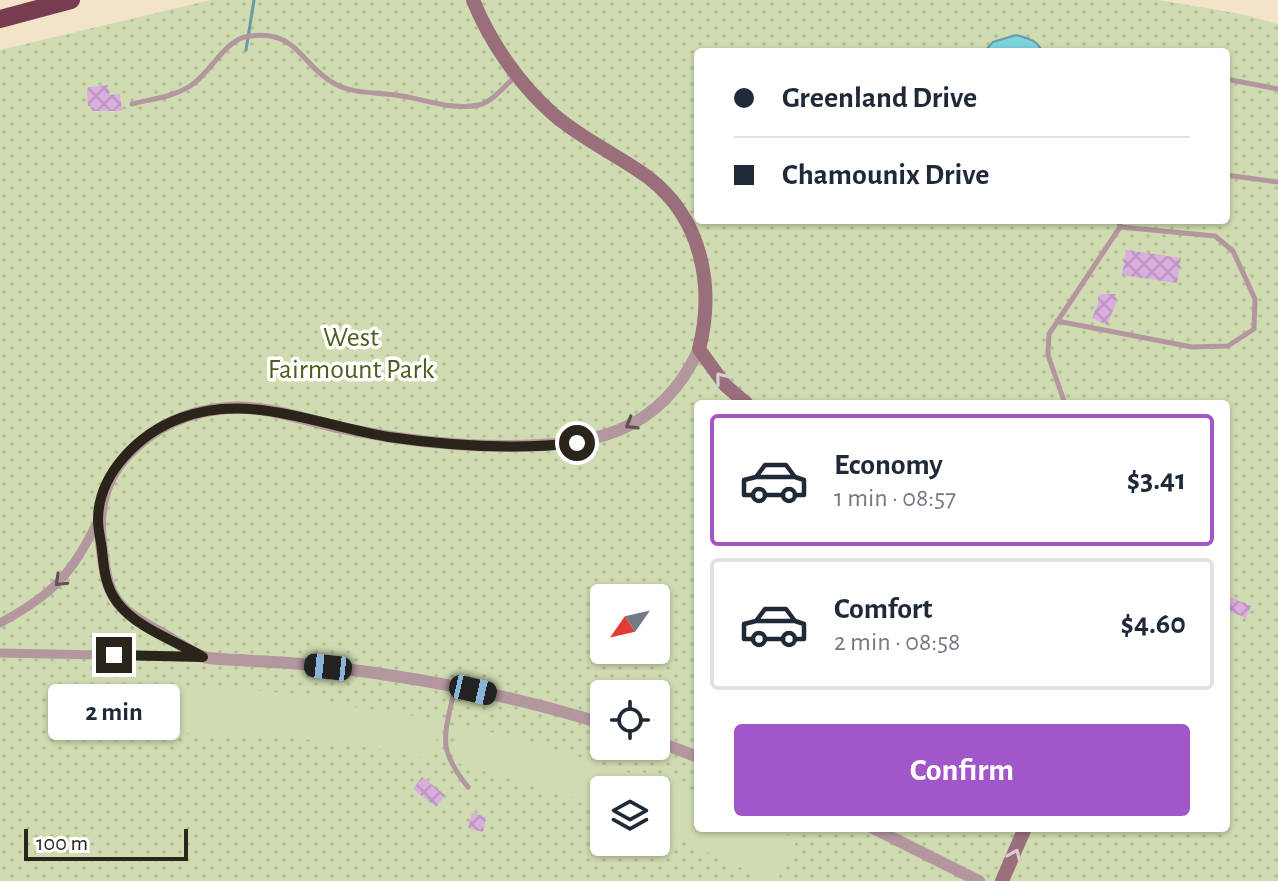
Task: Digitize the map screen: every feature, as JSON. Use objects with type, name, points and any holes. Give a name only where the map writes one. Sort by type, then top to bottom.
[{"type":"highway","points":[[0,19],[71,0]]},
{"type":"main road","points":[[473,0],[486,28],[518,75],[553,114],[651,180],[682,213],[696,241],[705,278],[705,322],[699,349],[725,385],[742,400]]},
{"type":"main road","points":[[1002,881],[1023,832]]},
{"type":"street","points":[[0,623],[35,602],[59,583],[76,563],[98,520],[104,493],[124,458],[157,429],[199,412],[244,407],[364,432],[445,443],[542,446],[577,443],[622,430],[647,414],[680,381],[699,349]]},
{"type":"street","points":[[98,520],[106,581],[119,605],[142,623],[203,657]]},
{"type":"street","points":[[0,653],[203,657],[297,663],[375,672],[473,690],[590,720]]},
{"type":"street","points":[[670,746],[694,755]]},
{"type":"street","points":[[881,832],[979,881]]},
{"type":"lane","points":[[132,104],[188,87],[203,77],[231,45],[246,36],[287,40],[326,78],[357,91],[470,106],[489,101],[518,75]]},
{"type":"lane","points":[[1230,80],[1278,89]]},
{"type":"lane","points":[[1230,176],[1278,182]]},
{"type":"lane","points":[[1064,400],[1048,355],[1049,334],[1119,224]]},
{"type":"lane","points":[[1057,321],[1192,347],[1228,346],[1254,329],[1255,299],[1233,251],[1215,236],[1127,224]]},
{"type":"lane","points":[[453,696],[445,752],[450,765],[468,787]]},
{"type":"green space","name":"West Fairmount Park","points":[[211,0],[1158,0],[1241,14],[1278,24],[1278,881],[0,881],[0,50]]},
{"type":"green space","points":[[84,685],[262,691],[322,697],[322,702],[440,720],[433,760],[374,748],[288,737],[83,729]]},
{"type":"green space","points":[[458,725],[517,738],[630,773],[633,768],[652,776],[590,776],[590,803],[457,763],[452,754]]},
{"type":"green space","points":[[670,783],[694,793],[694,832],[781,832],[797,839],[777,881],[770,881],[670,835]]},
{"type":"water","points":[[1016,35],[1035,42],[1040,48],[988,48],[993,42]]},
{"type":"building","points":[[108,85],[109,95],[120,94],[122,111],[92,111],[92,106],[88,106],[87,90],[89,87]]},
{"type":"building","points":[[1126,250],[1181,258],[1177,283],[1122,275]]},
{"type":"building","points":[[1116,294],[1116,303],[1107,325],[1092,318],[1098,296]]},
{"type":"building","points":[[1230,597],[1251,606],[1246,618],[1230,612]]},
{"type":"building","points":[[422,777],[445,795],[436,807],[413,789]]},
{"type":"building","points":[[472,813],[486,817],[483,832],[468,828]]},
{"type":"waterway","points":[[246,50],[254,0]]},
{"type":"route","points":[[114,655],[203,657],[142,623],[119,605],[104,573],[98,520],[108,482],[124,458],[157,429],[183,417],[244,407],[340,428],[431,442],[486,446],[577,443]]}]
